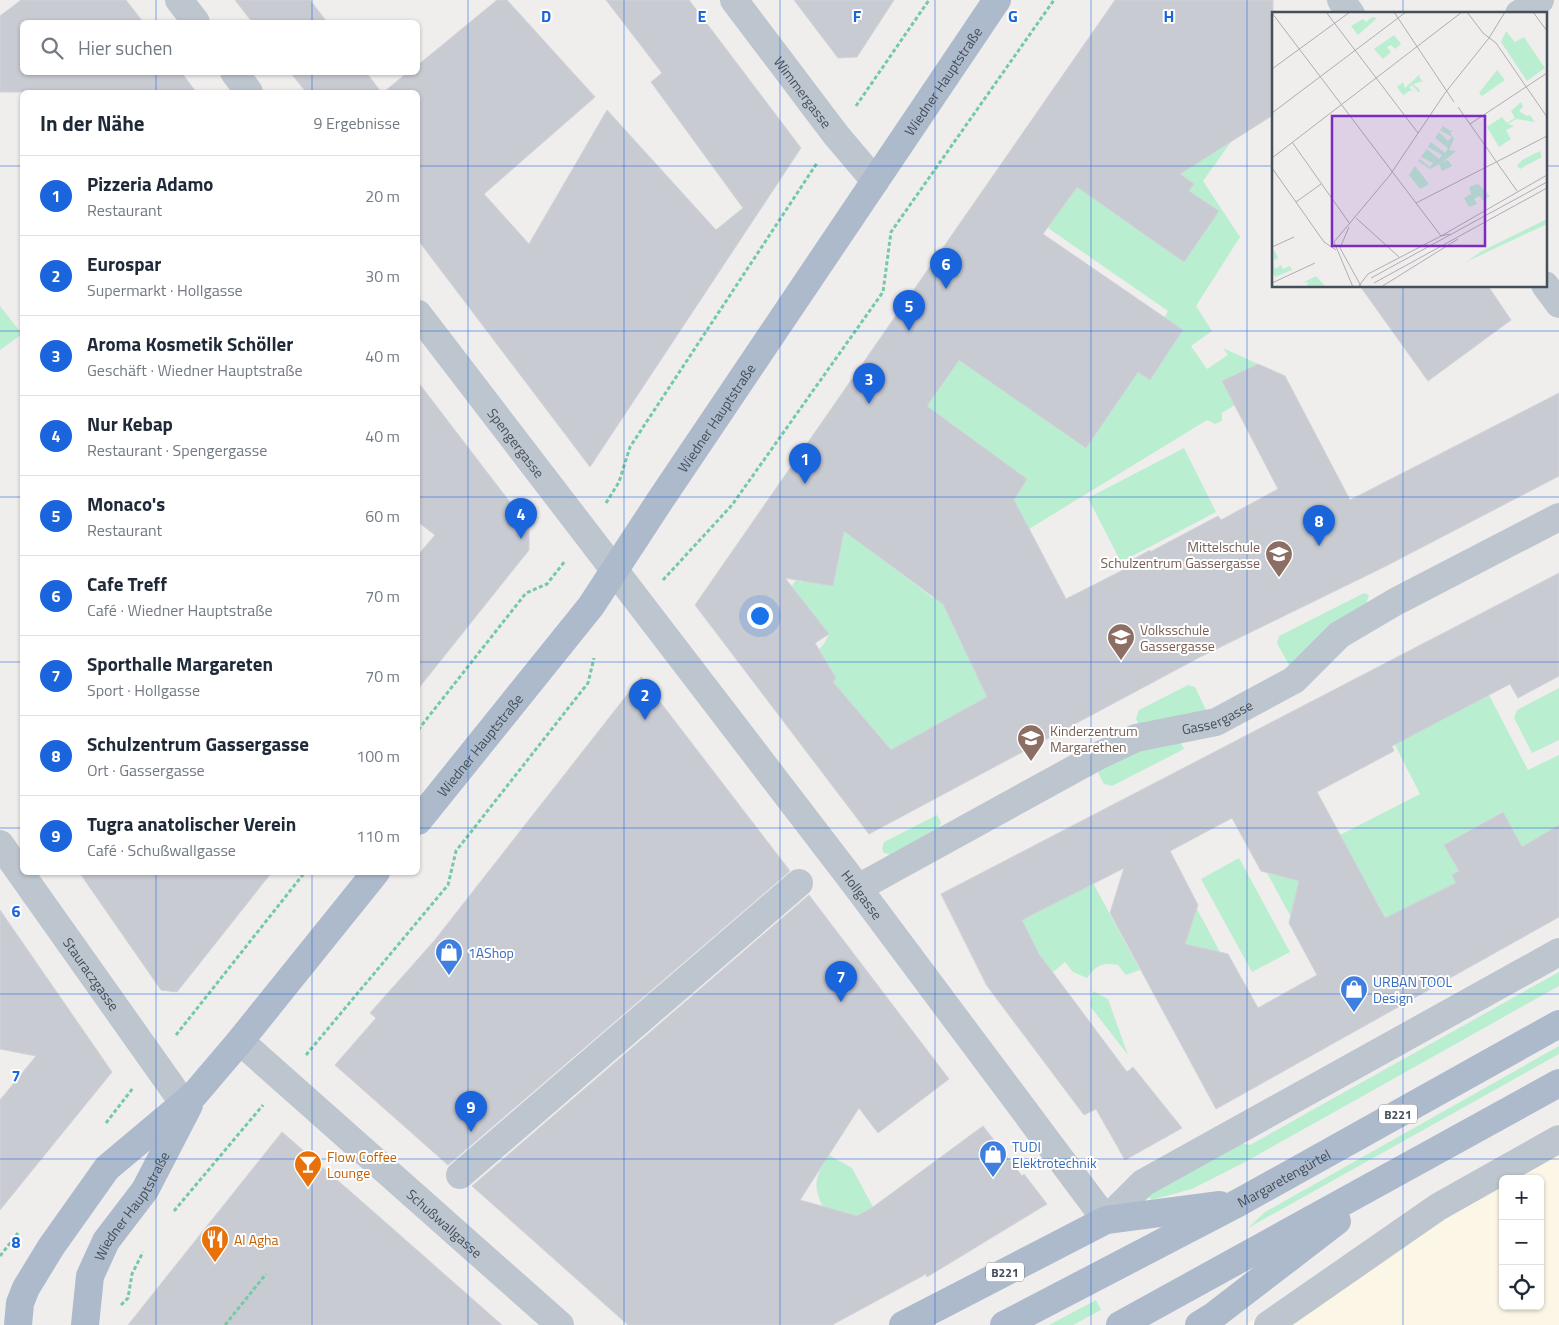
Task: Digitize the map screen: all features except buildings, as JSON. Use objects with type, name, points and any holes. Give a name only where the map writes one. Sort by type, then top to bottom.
[{"type":"main road","name":"Wiedner Hauptstraße","points":[[420,820],[591,606],[615,573],[660,502],[997,0]]},
{"type":"main road","name":"Wiedner Hauptstraße","points":[[18,1325],[20,1303],[26,1288],[51,1247],[107,1168],[189,1099],[240,1041],[374,875]]},
{"type":"main road","name":"Margaretengürtel","points":[[1004,1325],[1238,1203],[1559,1024]]},
{"type":"main road","points":[[1120,1325],[1559,1083]]},
{"type":"main road","name":"Wiedner Hauptstraße","points":[[85,1323],[90,1276],[106,1241],[145,1190],[189,1099]]},
{"type":"main road","points":[[1199,1325],[1212,1317],[1408,1166]]},
{"type":"main road","name":"B221","points":[[903,1325],[1106,1220],[1238,1203]]},
{"type":"street","points":[[179,0],[194,20]]},
{"type":"street","name":"Wimmergasse","points":[[734,0],[836,135],[875,181]]},
{"type":"street","points":[[1341,0],[1350,12]]},
{"type":"street","points":[[1522,12],[1540,0]]},
{"type":"street","points":[[236,75],[248,90]]},
{"type":"street","points":[[1546,286],[1559,304]]},
{"type":"street","name":"Spengergasse","points":[[420,317],[615,573]]},
{"type":"street","name":"Gassergasse","points":[[858,888],[1098,756],[1136,738],[1216,722],[1294,680],[1339,635],[1395,602],[1559,516]]},
{"type":"street","name":"Hollgasse","points":[[615,573],[858,888],[1106,1220]]},
{"type":"street","name":"Stauraczgasse","points":[[0,844],[20,871]]},
{"type":"street","name":"Stauraczgasse","points":[[23,875],[189,1099]]},
{"type":"street","points":[[460,1175],[799,883]]},
{"type":"street","points":[[1106,1220],[1143,1183],[1559,952]]},
{"type":"street","name":"Schußwallgasse","points":[[240,1041],[560,1325]]},
{"type":"street","points":[[1268,1325],[1438,1208],[1559,1139]]},
{"type":"path","points":[[420,727],[526,593],[547,584],[561,568],[619,482],[630,447],[836,135],[929,0]]},
{"type":"path","points":[[640,606],[732,505],[882,292],[891,232],[1054,0]]},
{"type":"path","points":[[172,1214],[448,885],[456,851],[588,683],[595,656]]},
{"type":"path","points":[[119,1308],[128,1298],[132,1274],[148,1246]]},
{"type":"path","points":[[225,1325],[266,1274]]},
{"type":"shaded area","points":[[1559,1123],[1559,1325],[1246,1325],[1422,1201]]},
{"type":"green space","points":[[1231,142],[1203,181],[1240,237],[1196,306],[1212,331],[1191,346],[1207,369],[1228,355],[1223,348],[1258,364],[1222,381],[1235,405],[1222,413],[1222,421],[1215,424],[1207,420],[1029,529],[1025,521],[997,528],[1027,479],[948,421],[915,423],[949,360],[1088,337],[1150,380],[1183,330],[1164,318],[1168,311],[1048,228],[1054,219],[1050,216],[1085,165],[1184,261],[1219,211],[1189,191],[1194,184],[1123,146]]},
{"type":"green space","points":[[0,306],[20,331],[20,335],[0,350]]},
{"type":"green space","points":[[1184,448],[1216,512],[1121,562],[1088,498]]},
{"type":"green space","points":[[846,508],[862,544],[933,598],[938,594],[987,697],[891,750],[833,682],[836,678],[819,649],[829,634],[782,600],[796,580],[802,582]],"holes":[[[821,568],[836,570],[833,586],[818,583]]]},
{"type":"green space","points":[[1364,593],[1369,595],[1365,607],[1290,667],[1277,643],[1279,636]]},
{"type":"green space","points":[[1188,685],[1195,687],[1207,712],[1140,726],[1136,719],[1139,710]]},
{"type":"green space","points":[[1559,688],[1559,740],[1532,753],[1514,718],[1517,710]]},
{"type":"green space","points":[[1489,695],[1528,770],[1559,755],[1559,825],[1553,829],[1556,835],[1532,865],[1502,812],[1444,845],[1459,871],[1452,875],[1457,883],[1394,934],[1340,835],[1420,794],[1391,737]]},
{"type":"green space","points":[[1179,740],[1184,749],[1112,786],[1104,784],[1098,773],[1103,765],[1122,753]]},
{"type":"green space","points":[[937,815],[941,822],[939,829],[891,855],[884,853],[882,849],[884,842]]},
{"type":"green space","points":[[1304,856],[1314,861],[1291,917],[1267,873],[1274,875]]},
{"type":"green space","points":[[1239,858],[1290,952],[1252,972],[1201,879]]},
{"type":"green space","points":[[1093,883],[1140,970],[1126,975],[1118,965],[1104,964],[1097,967],[1087,978],[1073,972],[1065,962],[1053,972],[1039,954],[1020,916],[1026,912],[1029,917]]},
{"type":"green space","points":[[1197,909],[1220,952],[1181,969],[1163,932]]},
{"type":"green space","points":[[1559,972],[1559,986],[1245,1162],[1192,1189],[1151,1200],[1148,1196],[1237,1142],[1250,1145]]},
{"type":"green space","points":[[1093,991],[1108,999],[1128,1055],[1090,1006]]},
{"type":"green space","points":[[1559,1046],[1559,1054],[1248,1228],[1265,1212]]},
{"type":"green space","points":[[829,1155],[852,1168],[873,1207],[851,1219],[849,1214],[838,1211],[828,1216],[819,1199],[816,1185],[823,1164]]},
{"type":"green space","points":[[1096,1300],[1101,1310],[1073,1325],[1049,1325]]},
{"type":"place","name":"Cafe Treff","points":[[946,289]]},
{"type":"place","name":"Monaco's","points":[[909,331]]},
{"type":"place","name":"Aroma Kosmetik Schöller","points":[[869,404]]},
{"type":"place","name":"Pizzeria Adamo","points":[[805,484]]},
{"type":"place","name":"Nur Kebap","points":[[521,539]]},
{"type":"place","name":"Schulzentrum Gassergasse","points":[[1319,546]]},
{"type":"place","name":"Mittelschule Schulzentrum Gassergasse","points":[[1279,578]]},
{"type":"place","name":"Volksschule Gassergasse","points":[[1121,661]]},
{"type":"place","name":"Eurospar","points":[[645,720]]},
{"type":"place","name":"Kinderzentrum Margarethen","points":[[1031,762]]},
{"type":"place","name":"1AShop","points":[[449,976]]},
{"type":"place","name":"Sporthalle Margareten","points":[[841,1002]]},
{"type":"place","name":"URBAN TOOL Design","points":[[1354,1013]]},
{"type":"place","name":"Tugra anatolischer Verein","points":[[471,1132]]},
{"type":"place","name":"TUDI Elektrotechnik","points":[[993,1178]]},
{"type":"place","name":"Flow Coffee Lounge","points":[[308,1188]]},
{"type":"place","name":"Al Agha","points":[[215,1263]]}]
